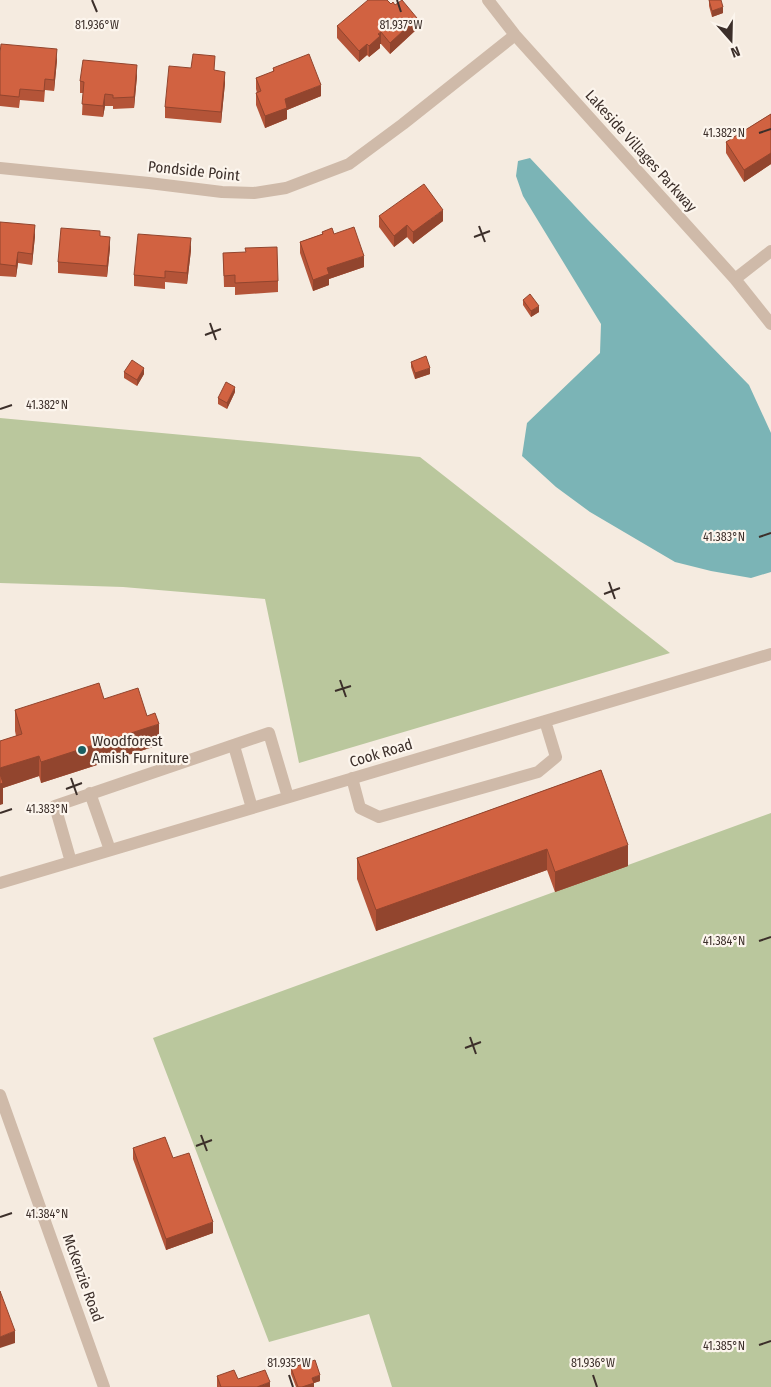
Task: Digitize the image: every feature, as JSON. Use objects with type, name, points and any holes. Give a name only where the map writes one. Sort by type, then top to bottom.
[{"type":"street","name":"Lakeside Villages Parkway","points":[[488,0],[515,35],[735,279],[771,324]]},
{"type":"street","name":"Pondside Point","points":[[0,168],[222,192],[254,193],[286,188],[349,164],[403,124],[515,35]]},
{"type":"street","points":[[735,279],[771,251]]},
{"type":"street","name":"Cook Road","points":[[0,883],[771,654]]},
{"type":"street","points":[[352,778],[360,808],[380,817],[538,772],[556,757],[545,721]]},
{"type":"street","points":[[71,862],[54,806],[269,733],[288,797]]},
{"type":"street","points":[[234,746],[252,808]]},
{"type":"street","points":[[90,793],[110,850]]},
{"type":"street","name":"McKenzie Road","points":[[0,1095],[104,1387]]},
{"type":"green space","points":[[0,418],[420,457],[670,653],[299,763],[265,599],[123,587],[0,583]]},
{"type":"green space","points":[[771,813],[771,1387],[392,1387],[369,1314],[269,1342],[153,1038]]},
{"type":"water","points":[[530,158],[749,385],[771,433],[771,572],[751,578],[675,562],[590,512],[556,487],[522,456],[527,423],[600,353],[601,324],[523,196],[516,176],[518,161]]},
{"type":"building","points":[[368,0],[387,0],[395,5],[402,0],[417,18],[390,43],[381,32],[378,34],[380,36],[369,46],[367,44],[359,51],[337,26]]},
{"type":"building","points":[[709,0],[721,0],[723,7],[712,11]]},
{"type":"building","points":[[1,44],[57,49],[54,80],[45,79],[44,91],[20,89],[19,97],[0,95]]},
{"type":"building","points":[[193,54],[215,56],[214,70],[225,72],[221,112],[165,107],[169,66],[191,68]]},
{"type":"building","points":[[309,54],[321,85],[285,99],[287,108],[265,116],[256,93],[261,91],[256,78],[274,71],[273,68]]},
{"type":"building","points":[[83,60],[137,65],[134,97],[113,98],[113,95],[105,94],[103,106],[82,104],[84,82],[80,81]]},
{"type":"building","points":[[771,114],[771,153],[744,170],[726,142]]},
{"type":"building","points":[[424,184],[443,210],[413,232],[407,225],[394,236],[379,216]]},
{"type":"building","points":[[0,222],[35,225],[32,254],[18,252],[16,266],[0,264]]},
{"type":"building","points":[[354,227],[364,256],[327,268],[329,274],[313,280],[300,242],[323,234],[322,232],[332,228],[334,234]]},
{"type":"building","points":[[61,228],[100,231],[100,236],[110,237],[107,266],[58,262]]},
{"type":"building","points":[[138,234],[191,238],[187,273],[165,271],[165,278],[134,275]]},
{"type":"building","points":[[277,247],[278,281],[235,283],[235,275],[224,276],[223,253],[246,252],[245,248]]},
{"type":"building","points":[[530,294],[539,306],[531,311],[523,300]]},
{"type":"building","points":[[426,356],[430,368],[415,373],[411,362]]},
{"type":"building","points":[[132,360],[144,368],[137,380],[124,372]]},
{"type":"building","points":[[226,382],[235,387],[227,403],[218,398]]},
{"type":"building","points":[[99,683],[104,699],[138,688],[147,716],[155,713],[159,724],[41,762],[39,756],[0,768],[0,741],[22,734],[15,710]]},
{"type":"building","points":[[601,770],[628,845],[555,872],[547,849],[376,910],[357,858]]},
{"type":"building","points":[[165,1137],[173,1158],[189,1153],[213,1222],[166,1239],[133,1148]]},
{"type":"building","points":[[0,1291],[15,1331],[0,1337]]},
{"type":"building","points":[[315,1360],[320,1375],[312,1378],[314,1383],[298,1387],[291,1368]]},
{"type":"building","points":[[234,1370],[238,1379],[265,1370],[270,1382],[257,1387],[221,1387],[217,1376]]},
{"type":"place","name":"Woodforest Amish Furniture","points":[[82,750]]}]
